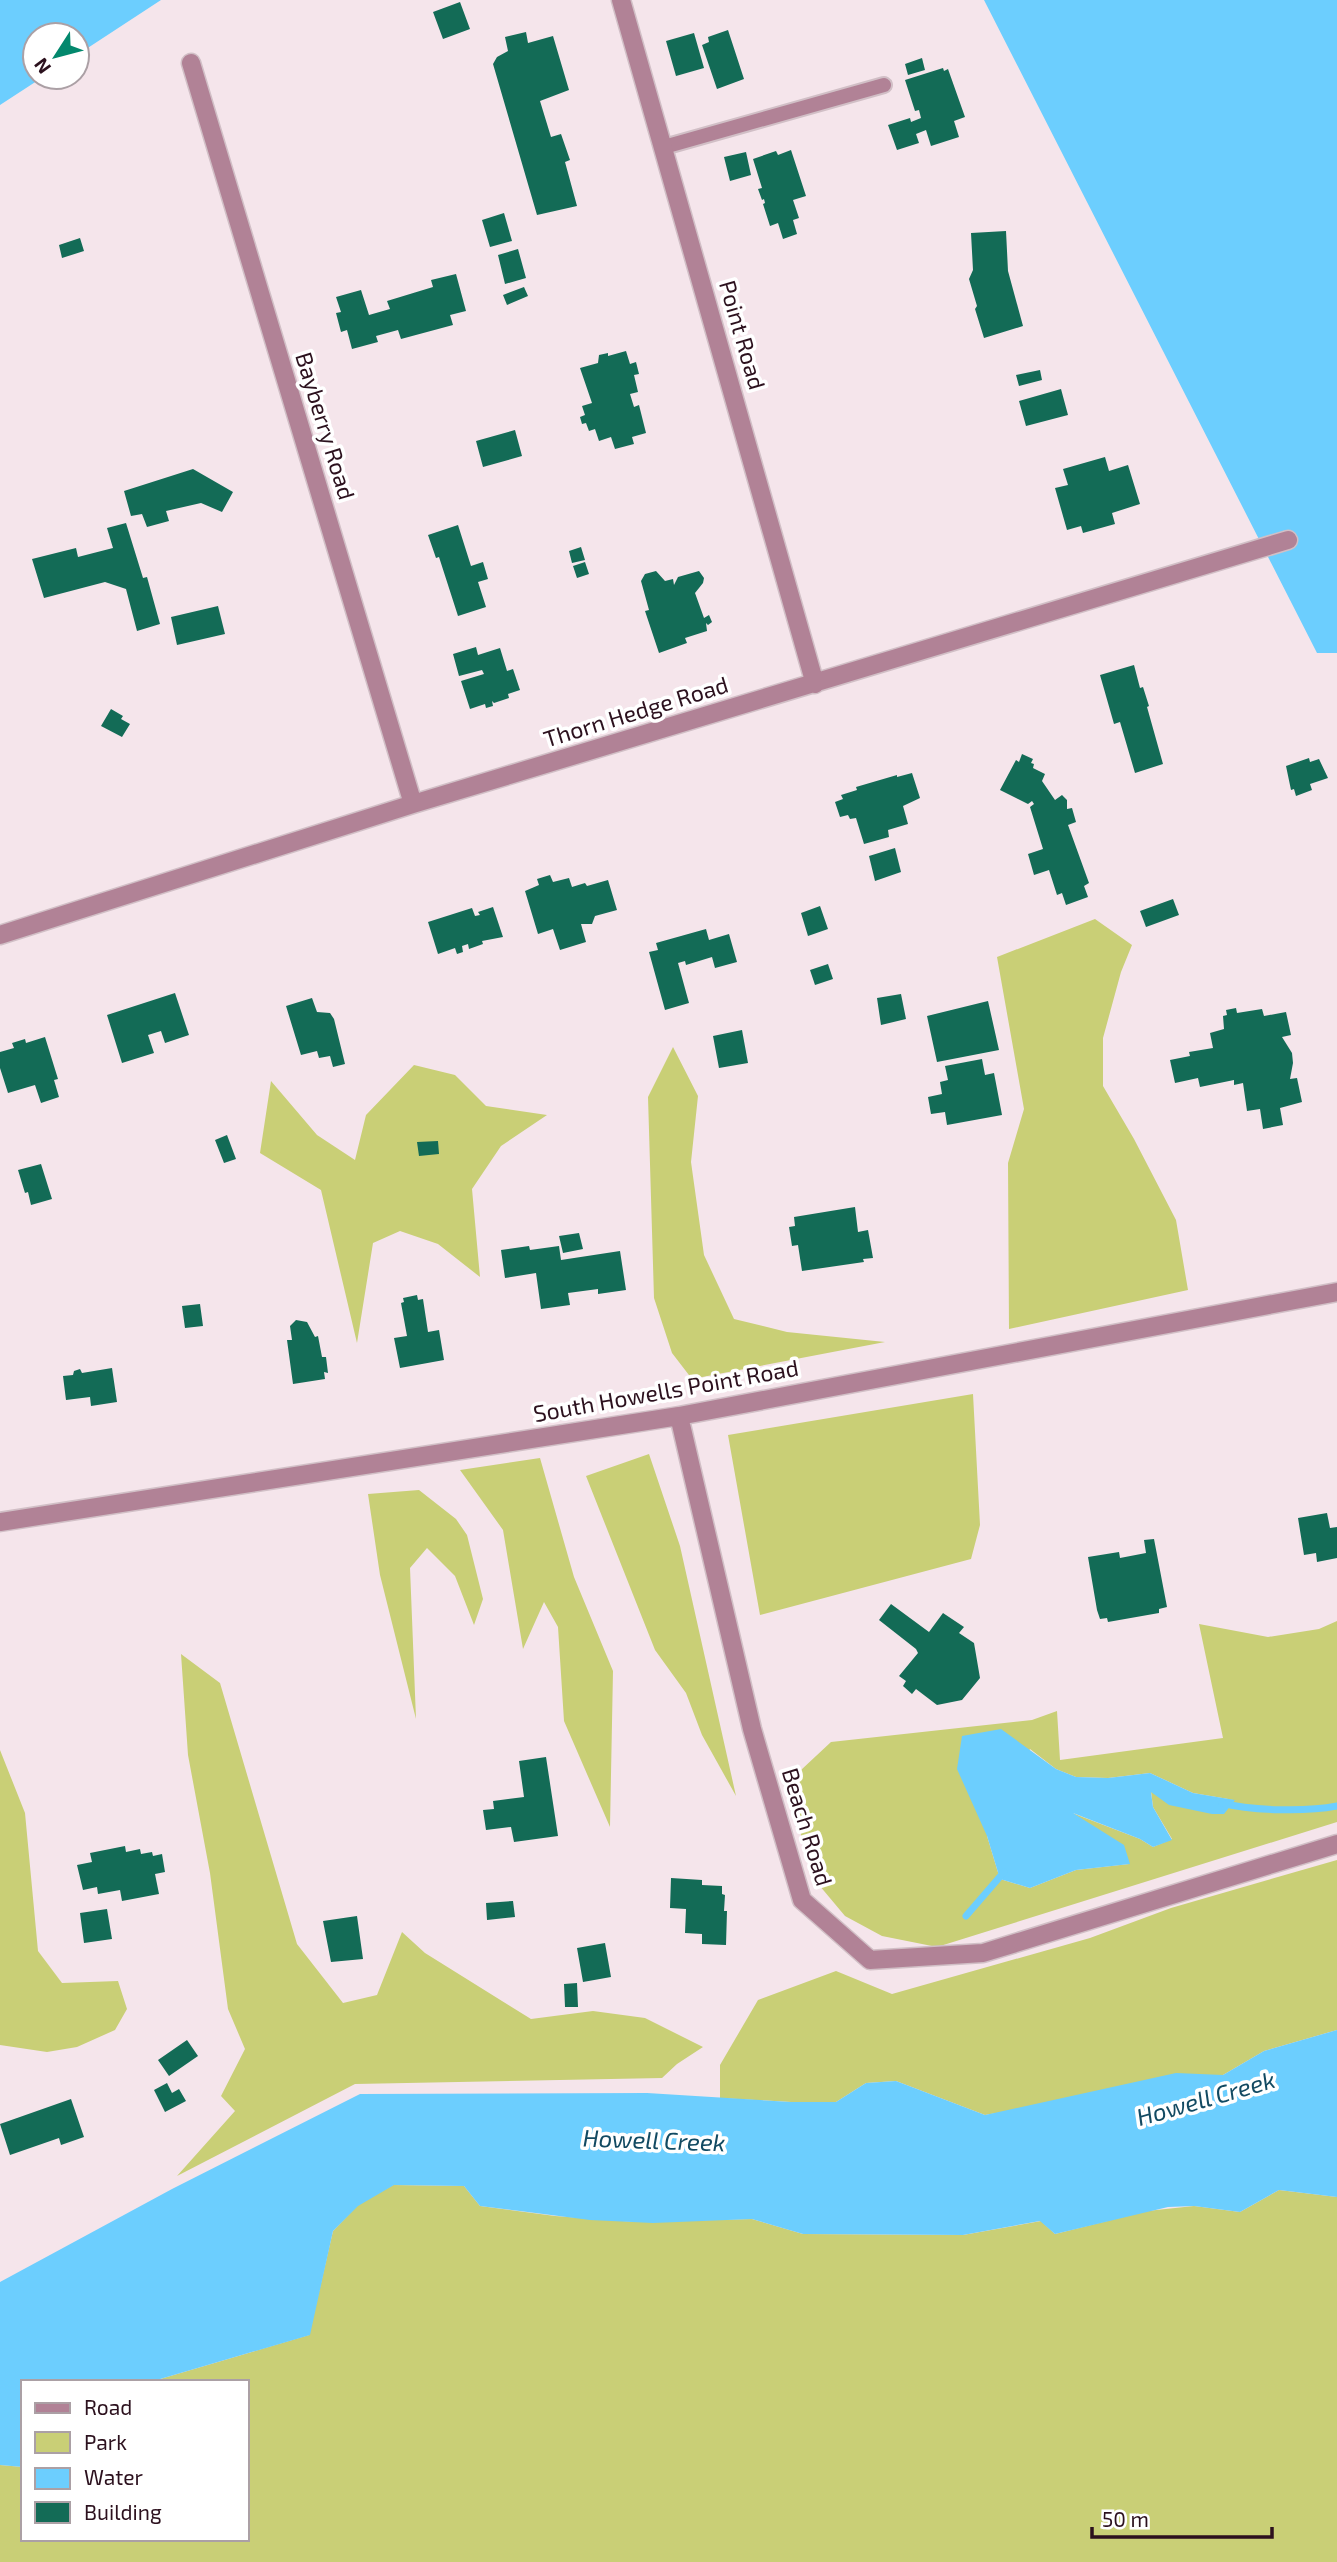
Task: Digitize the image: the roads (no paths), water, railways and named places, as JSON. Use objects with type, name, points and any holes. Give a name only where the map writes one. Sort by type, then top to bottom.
[{"type":"street","name":"Point Road","points":[[621,0],[815,684]]},
{"type":"street","name":"Bayberry Road","points":[[191,63],[413,804]]},
{"type":"street","name":"Thorn Hedge Road","points":[[0,935],[413,804],[1288,540]]},
{"type":"street","name":"South Howells Point Road","points":[[0,1522],[679,1416],[1337,1292]]},
{"type":"street","name":"Beach Road","points":[[679,1416],[752,1729],[802,1900],[870,1960],[984,1954],[1337,1844]]},
{"type":"lane","points":[[664,147],[884,85]]},
{"type":"water","points":[[0,0],[161,0],[91,46],[91,21],[21,21],[22,91],[0,105]]},
{"type":"water","points":[[984,0],[1337,0],[1337,653],[1317,653]]},
{"type":"water","points":[[1001,1729],[1056,1769],[1076,1777],[1108,1778],[1150,1773],[1193,1793],[1235,1800],[1224,1814],[1212,1814],[1169,1805],[1151,1792],[1153,1807],[1172,1840],[1153,1847],[1140,1839],[1073,1813],[1124,1845],[1130,1864],[1076,1870],[1030,1888],[1000,1879],[987,1836],[957,1769],[962,1736]]},
{"type":"water","name":"Howell Creek","points":[[1337,2030],[1337,2197],[1279,2190],[1240,2212],[1194,2206],[1168,2207],[1055,2234],[1040,2221],[963,2235],[803,2234],[752,2219],[653,2223],[590,2220],[480,2206],[464,2186],[394,2185],[358,2206],[333,2231],[310,2335],[157,2380],[21,2380],[21,2467],[0,2465],[0,2282],[172,2189],[360,2094],[647,2093],[791,2102],[836,2102],[866,2083],[896,2081],[985,2115],[1176,2073],[1223,2075],[1264,2051]]},
{"type":"waterway","points":[[1222,1803],[1280,1810],[1337,1806]]},
{"type":"waterway","points":[[966,1916],[1004,1872]]}]
